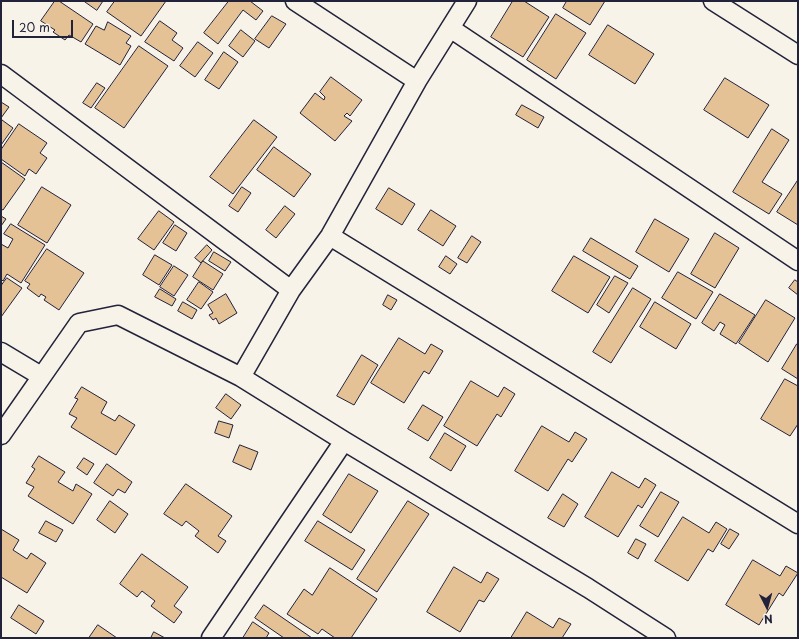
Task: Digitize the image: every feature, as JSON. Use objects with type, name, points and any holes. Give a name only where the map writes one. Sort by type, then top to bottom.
[{"type":"street","points":[[295,1],[417,81]]},
{"type":"street","points":[[241,377],[290,290],[330,236],[417,81],[467,1]]},
{"type":"street","points":[[713,1],[798,55]]},
{"type":"street","points":[[450,28],[798,261]]},
{"type":"street","points":[[1,74],[290,290]]},
{"type":"street","points":[[330,236],[798,524]]},
{"type":"street","points":[[1,436],[79,323],[118,315],[241,377],[581,584],[666,638]]},
{"type":"street","points":[[1,352],[41,376]]},
{"type":"street","points":[[211,638],[344,441]]},
{"type":"building","points":[[55,1],[59,1],[93,24],[81,42],[69,35],[65,40],[53,32],[55,30],[41,21]]},
{"type":"building","points":[[84,1],[103,1],[97,10]]},
{"type":"building","points":[[115,1],[166,1],[141,36],[107,12]]},
{"type":"building","points":[[229,1],[250,1],[263,11],[256,20],[243,10],[218,44],[204,33]]},
{"type":"building","points":[[513,1],[524,1],[549,17],[523,57],[491,37]]},
{"type":"building","points":[[567,1],[605,1],[590,25],[563,8]]},
{"type":"building","points":[[556,14],[586,33],[556,79],[527,60]]},
{"type":"building","points":[[272,16],[286,24],[269,48],[255,39]]},
{"type":"building","points":[[160,21],[177,33],[172,40],[183,48],[174,61],[145,42]]},
{"type":"building","points":[[108,22],[131,36],[126,43],[131,46],[120,65],[85,44],[96,26],[104,30]]},
{"type":"building","points":[[608,25],[654,54],[635,84],[589,55]]},
{"type":"building","points":[[241,30],[255,41],[243,57],[229,46]]},
{"type":"building","points":[[198,42],[213,53],[195,77],[180,66]]},
{"type":"building","points":[[139,46],[168,66],[124,128],[95,108]]},
{"type":"building","points":[[224,52],[238,62],[219,89],[205,80]]},
{"type":"building","points":[[331,77],[362,100],[350,116],[347,113],[344,116],[352,121],[335,141],[300,113],[315,93],[324,100],[325,97],[320,92]]},
{"type":"building","points":[[725,78],[769,105],[748,138],[704,110]]},
{"type":"building","points":[[97,83],[105,88],[91,108],[83,103]]},
{"type":"building","points":[[1,102],[9,107],[1,118]]},
{"type":"building","points":[[522,105],[544,117],[538,128],[516,115]]},
{"type":"building","points":[[2,120],[13,128],[1,145],[1,122]]},
{"type":"building","points":[[254,120],[277,137],[233,194],[210,177]]},
{"type":"building","points":[[19,124],[47,143],[40,153],[47,158],[36,174],[29,169],[25,176],[1,159],[1,150]]},
{"type":"building","points":[[772,129],[789,140],[762,182],[782,194],[769,214],[733,192]]},
{"type":"building","points":[[274,147],[311,174],[294,197],[257,170]]},
{"type":"building","points":[[1,162],[25,179],[3,210],[1,209]]},
{"type":"building","points":[[798,180],[798,225],[777,212]]},
{"type":"building","points":[[42,187],[71,205],[47,243],[18,225]]},
{"type":"building","points":[[242,187],[251,193],[238,212],[229,206]]},
{"type":"building","points":[[389,188],[415,204],[402,225],[376,209]]},
{"type":"building","points":[[285,206],[295,214],[276,238],[266,230]]},
{"type":"building","points":[[431,210],[456,226],[443,246],[418,230]]},
{"type":"building","points":[[159,211],[174,222],[154,250],[138,239]]},
{"type":"building","points":[[1,216],[6,219],[1,226]]},
{"type":"building","points":[[655,219],[689,239],[669,272],[636,252]]},
{"type":"building","points":[[11,224],[45,245],[21,283],[7,274],[3,281],[1,279],[1,244],[8,248],[13,239],[4,234]]},
{"type":"building","points":[[175,225],[187,233],[176,251],[163,243]]},
{"type":"building","points":[[715,233],[739,248],[715,288],[691,274]]},
{"type":"building","points":[[472,236],[481,242],[467,263],[458,258]]},
{"type":"building","points":[[591,238],[638,266],[630,279],[583,251]]},
{"type":"building","points":[[207,245],[212,250],[201,263],[195,258]]},
{"type":"building","points":[[47,249],[84,273],[59,310],[44,300],[46,297],[41,294],[39,297],[27,288],[30,284],[25,281]]},
{"type":"building","points":[[214,252],[231,262],[225,271],[209,261]]},
{"type":"building","points":[[155,255],[172,265],[159,285],[143,275]]},
{"type":"building","points":[[446,256],[457,264],[450,274],[439,267]]},
{"type":"building","points":[[574,256],[610,277],[588,313],[552,291]]},
{"type":"building","points":[[203,261],[223,274],[213,290],[193,277]]},
{"type":"building","points":[[174,266],[188,275],[174,296],[160,287]]},
{"type":"building","points":[[678,272],[713,292],[696,319],[662,298]]},
{"type":"building","points":[[615,276],[628,283],[609,313],[597,305]]},
{"type":"building","points":[[7,278],[22,288],[1,317],[1,286]]},
{"type":"building","points":[[795,280],[798,282],[798,295],[789,288]]},
{"type":"building","points":[[199,282],[213,292],[201,309],[187,300]]},
{"type":"building","points":[[633,288],[651,299],[611,363],[593,352]]},
{"type":"building","points":[[160,289],[176,299],[172,306],[155,297]]},
{"type":"building","points":[[226,294],[237,313],[219,324],[216,318],[213,320],[209,315],[213,313],[208,305]]},
{"type":"building","points":[[720,294],[755,315],[736,344],[720,334],[725,325],[720,322],[714,331],[702,323]]},
{"type":"building","points":[[388,295],[397,300],[391,310],[383,305]]},
{"type":"building","points":[[766,300],[795,318],[768,362],[739,343]]},
{"type":"building","points":[[183,302],[197,310],[192,319],[178,311]]},
{"type":"building","points":[[655,302],[691,324],[676,349],[640,327]]},
{"type":"building","points":[[399,338],[425,354],[431,344],[443,351],[429,374],[424,371],[404,403],[371,383]]},
{"type":"building","points":[[798,344],[798,379],[782,369]]},
{"type":"building","points":[[362,355],[378,365],[354,405],[337,396]]},
{"type":"building","points":[[785,379],[798,386],[798,424],[790,436],[761,419]]},
{"type":"building","points":[[471,381],[498,397],[504,387],[515,394],[501,417],[497,414],[477,446],[444,426]]},
{"type":"building","points":[[82,387],[107,402],[101,413],[115,421],[119,415],[135,425],[116,455],[71,427],[77,418],[69,414],[78,399],[75,398]]},
{"type":"building","points":[[226,394],[241,405],[231,419],[216,408]]},
{"type":"building","points":[[423,405],[443,417],[428,441],[408,429]]},
{"type":"building","points":[[219,421],[233,425],[229,438],[215,433]]},
{"type":"building","points":[[542,426],[569,442],[575,432],[587,439],[572,462],[568,459],[548,491],[515,471]]},
{"type":"building","points":[[445,433],[466,446],[451,471],[430,458]]},
{"type":"building","points":[[240,445],[258,452],[251,470],[233,462]]},
{"type":"building","points":[[39,456],[65,472],[58,482],[73,491],[76,484],[92,494],[73,524],[28,496],[34,487],[26,483],[35,469],[32,467]]},
{"type":"building","points":[[84,458],[94,464],[87,475],[77,468]]},
{"type":"building","points":[[107,464],[132,482],[125,493],[118,489],[113,496],[94,483]]},
{"type":"building","points":[[612,472],[639,488],[645,478],[656,485],[642,508],[638,505],[618,537],[585,517]]},
{"type":"building","points":[[349,474],[378,491],[351,533],[323,515]]},
{"type":"building","points":[[186,484],[232,516],[218,536],[226,541],[218,553],[195,536],[199,531],[186,521],[182,526],[164,514]]},
{"type":"building","points":[[661,492],[679,502],[658,537],[640,526]]},
{"type":"building","points":[[563,494],[578,504],[564,527],[548,518]]},
{"type":"building","points":[[110,501],[128,514],[115,533],[97,520]]},
{"type":"building","points":[[408,501],[429,514],[377,592],[357,579]]},
{"type":"building","points":[[683,517],[709,533],[716,522],[727,529],[713,552],[708,549],[688,581],[655,561]]},
{"type":"building","points":[[46,521],[63,530],[56,542],[39,533]]},
{"type":"building","points":[[318,521],[365,550],[352,570],[305,541]]},
{"type":"building","points":[[1,529],[19,540],[13,550],[27,559],[31,553],[46,563],[27,593],[1,577]]},
{"type":"building","points":[[730,529],[739,534],[729,549],[721,544]]},
{"type":"building","points":[[636,539],[646,544],[638,559],[628,553]]},
{"type":"building","points":[[142,554],[188,587],[174,606],[182,612],[174,623],[151,606],[155,601],[142,591],[137,597],[120,584]]},
{"type":"building","points":[[753,560],[780,576],[786,566],[798,573],[783,596],[779,593],[759,625],[726,605]]},
{"type":"building","points":[[454,567],[481,583],[487,572],[499,579],[484,602],[479,600],[460,632],[427,612]]},
{"type":"building","points":[[330,568],[377,599],[351,638],[335,638],[322,629],[318,634],[287,614],[304,589],[312,595]]},
{"type":"building","points":[[19,605],[44,621],[36,634],[11,618]]},
{"type":"building","points":[[264,605],[312,638],[284,638],[255,618]]},
{"type":"building","points":[[527,612],[553,628],[559,618],[571,624],[562,638],[511,638]]},
{"type":"building","points":[[253,622],[269,633],[266,638],[243,638]]},
{"type":"building","points":[[98,625],[117,638],[89,638]]},
{"type":"building","points":[[154,632],[165,638],[151,638]]}]
